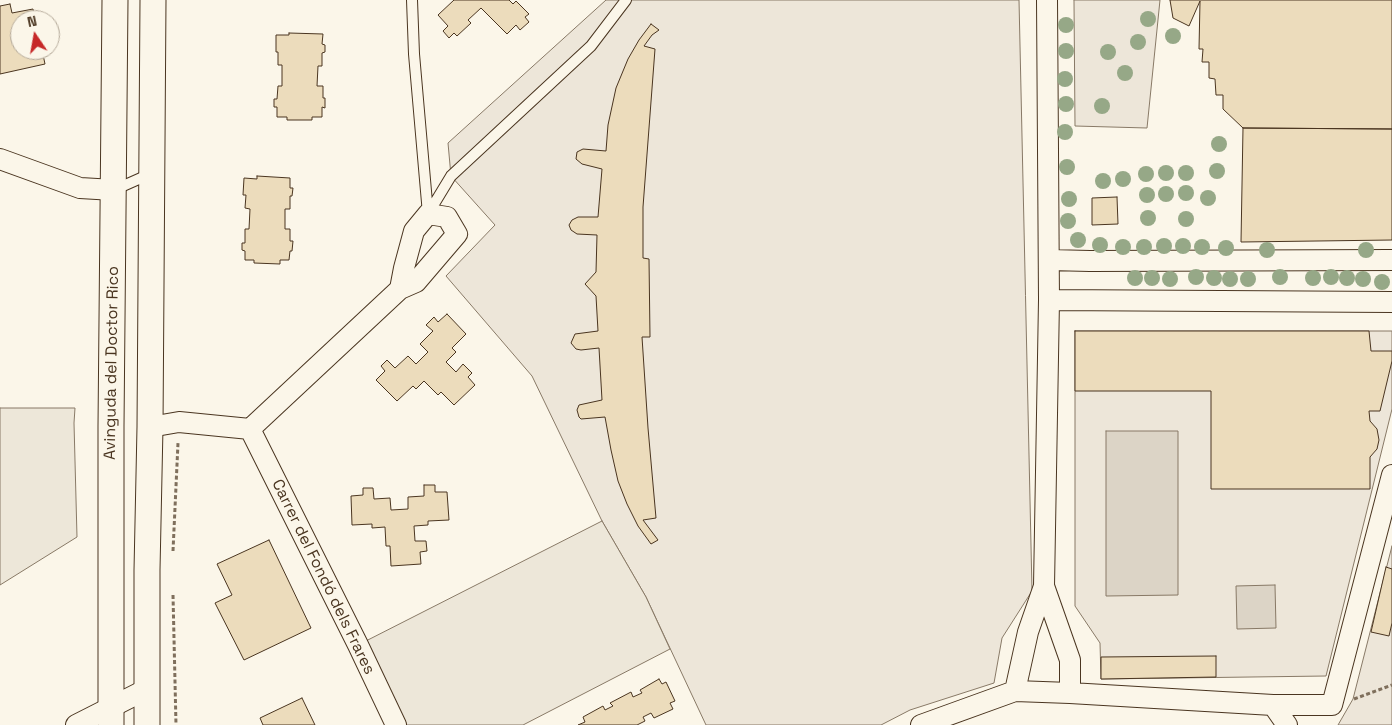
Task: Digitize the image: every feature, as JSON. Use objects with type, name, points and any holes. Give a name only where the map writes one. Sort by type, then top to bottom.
[{"type":"street","name":"Avinguda del Doctor Rico","points":[[111,717],[111,426],[115,0]]},
{"type":"street","points":[[148,725],[147,570],[153,0]]},
{"type":"street","points":[[1015,692],[1028,632],[1044,586],[1049,300],[1046,0]]},
{"type":"street","points":[[0,159],[80,188],[114,190]]},
{"type":"street","points":[[150,427],[179,422],[250,430],[400,290],[416,282],[458,234],[447,217],[428,214],[414,231],[400,290]]},
{"type":"street","points":[[1049,260],[1392,260]]},
{"type":"street","points":[[1049,300],[1392,302]]},
{"type":"street","name":"Carrer del Fondó dels Frares","points":[[250,430],[396,725]]},
{"type":"street","points":[[921,725],[1015,692],[1070,693],[1273,705],[1332,705],[1392,475]]},
{"type":"street","points":[[1044,586],[1070,660],[1070,693]]},
{"type":"street","points":[[76,725],[111,717],[147,689]]},
{"type":"street","points":[[1273,705],[1287,725]]},
{"type":"lane","points":[[412,0],[414,54],[428,214]]},
{"type":"lane","points":[[428,214],[451,176],[591,46],[626,0]]},
{"type":"lane","points":[[114,190],[152,174]]},
{"type":"path","points":[[173,558],[179,422]]},
{"type":"path","points":[[172,586],[176,725]]},
{"type":"path","points":[[1353,699],[1392,686]]},
{"type":"shaded area","points":[[606,0],[1019,0],[1032,591],[1002,638],[994,683],[910,710],[881,725],[706,725],[646,597],[602,521],[532,376],[446,276],[495,225],[451,176],[448,143]]},
{"type":"shaded area","points":[[1074,0],[1160,0],[1147,128],[1075,126]]},
{"type":"shaded area","points":[[1075,331],[1392,331],[1392,409],[1326,676],[1101,679],[1100,643],[1075,606]]},
{"type":"shaded area","points":[[0,408],[75,408],[77,537],[0,585]]},
{"type":"shaded area","points":[[1106,431],[1178,431],[1178,595],[1106,596]]},
{"type":"shaded area","points":[[602,521],[646,597],[670,649],[523,725],[396,725],[358,645]]},
{"type":"shaded area","points":[[1392,546],[1392,725],[1338,725],[1353,699]]},
{"type":"shaded area","points":[[1275,585],[1276,628],[1237,629],[1236,586]]},
{"type":"building","points":[[454,0],[509,0],[513,4],[516,1],[529,14],[525,17],[529,22],[520,30],[516,25],[507,34],[481,8],[468,20],[471,23],[457,36],[454,33],[449,38],[443,31],[448,26],[438,15]]},
{"type":"building","points":[[1170,0],[1392,0],[1392,129],[1243,128],[1223,109],[1223,95],[1216,95],[1215,79],[1209,78],[1209,62],[1202,62],[1203,49],[1199,49],[1200,1],[1189,26],[1173,18]]},
{"type":"building","points":[[10,4],[11,10],[10,60],[44,60],[45,64],[0,74],[0,6]]},
{"type":"building","points":[[651,24],[659,30],[652,35],[644,46],[655,49],[643,207],[643,258],[649,259],[650,337],[642,337],[656,518],[643,520],[658,540],[651,544],[638,526],[618,481],[605,417],[581,419],[577,410],[579,405],[602,400],[599,348],[581,350],[576,349],[571,343],[575,334],[598,331],[596,296],[585,284],[596,272],[597,235],[577,234],[571,230],[569,225],[572,220],[578,217],[598,217],[602,169],[582,164],[576,159],[577,152],[583,149],[606,151],[608,125],[616,88],[628,59]]},
{"type":"building","points":[[289,33],[323,34],[322,44],[325,45],[325,52],[322,53],[322,66],[318,66],[317,86],[323,86],[323,98],[325,98],[325,108],[322,107],[322,117],[312,117],[312,120],[287,120],[287,117],[277,117],[277,107],[274,107],[274,99],[277,99],[278,86],[282,86],[282,65],[278,65],[276,35],[289,35]]},
{"type":"building","points":[[1243,128],[1392,129],[1392,240],[1241,242]]},
{"type":"building","points":[[257,176],[290,178],[290,188],[293,188],[292,196],[290,196],[290,209],[285,209],[285,229],[290,229],[290,241],[293,241],[292,251],[290,251],[289,260],[280,260],[280,264],[254,263],[254,260],[245,260],[245,251],[242,250],[242,243],[245,243],[245,229],[249,229],[250,209],[245,208],[246,195],[243,195],[244,178],[257,179]]},
{"type":"building","points":[[1117,197],[1118,224],[1092,225],[1092,198]]},
{"type":"building","points":[[447,314],[466,334],[452,348],[456,352],[446,362],[456,372],[463,364],[472,373],[468,377],[475,385],[454,405],[441,392],[438,395],[424,381],[416,389],[413,386],[397,401],[376,380],[385,371],[381,366],[387,360],[395,368],[408,356],[416,364],[428,352],[420,344],[433,331],[426,325],[434,317],[438,322]]},
{"type":"building","points":[[1075,331],[1369,331],[1371,351],[1392,351],[1392,361],[1380,411],[1369,411],[1370,421],[1377,429],[1379,440],[1377,449],[1370,457],[1370,489],[1211,489],[1211,391],[1075,391]]},
{"type":"building","points":[[424,485],[435,485],[435,492],[447,492],[449,520],[428,521],[428,525],[414,526],[415,541],[426,541],[427,551],[420,552],[421,564],[391,566],[390,546],[386,546],[385,527],[372,528],[372,524],[352,525],[351,496],[363,495],[363,488],[373,488],[374,499],[390,498],[391,510],[408,509],[408,497],[424,496]]},
{"type":"building","points":[[269,540],[311,628],[244,660],[215,603],[232,595],[217,564]]},
{"type":"building","points":[[1386,567],[1392,569],[1392,623],[1389,636],[1371,632]]},
{"type":"building","points":[[1216,656],[1216,677],[1101,679],[1101,657]]},
{"type":"building","points":[[659,679],[662,684],[666,682],[675,701],[670,703],[673,709],[654,718],[651,713],[643,717],[645,721],[637,725],[578,725],[585,722],[583,717],[603,706],[605,710],[613,706],[610,703],[631,692],[633,697],[642,693],[640,690]]},
{"type":"building","points":[[302,698],[315,725],[263,725],[260,718]]}]
